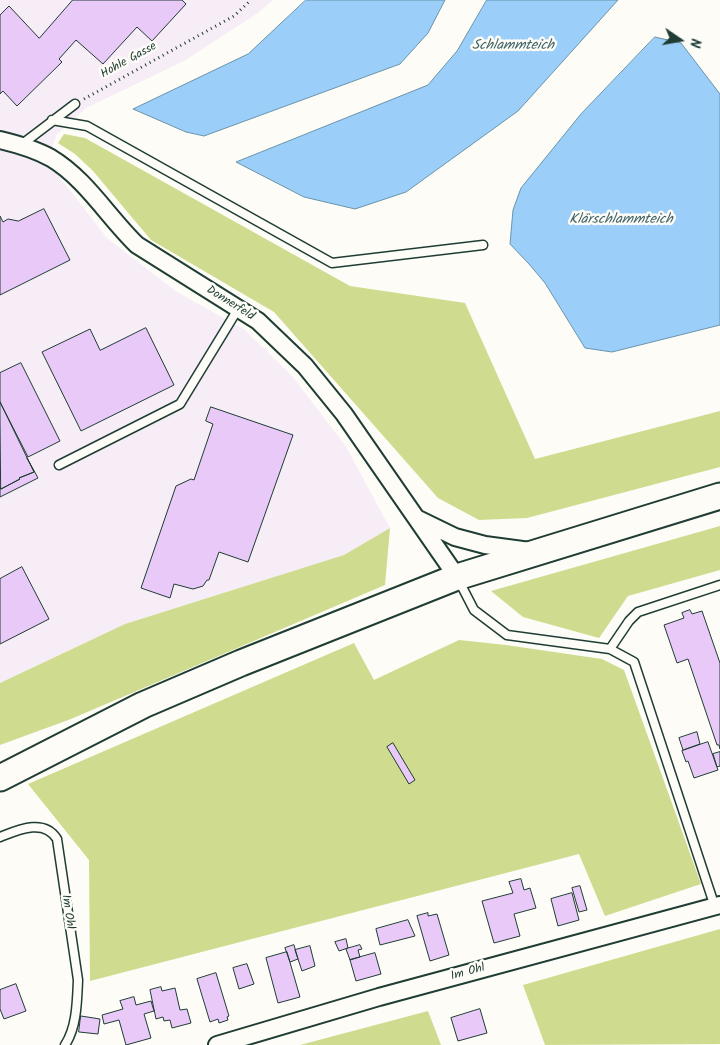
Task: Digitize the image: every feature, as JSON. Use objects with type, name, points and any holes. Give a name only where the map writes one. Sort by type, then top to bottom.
[{"type":"main road","points":[[0,778],[143,705],[241,663],[457,578],[720,496]]},
{"type":"street","name":"Donnerfeld","points":[[0,140],[21,145],[51,158],[80,182],[137,245],[258,321],[305,366],[344,414],[457,578]]},
{"type":"street","name":"Donnerfeld","points":[[416,518],[455,537],[485,545],[538,552]]},
{"type":"street","name":"Im Ohl","points":[[217,1045],[379,997],[718,906]]},
{"type":"lane","points":[[21,145],[75,104]]},
{"type":"lane","points":[[52,120],[87,126],[332,263],[483,245]]},
{"type":"lane","points":[[59,465],[180,404],[238,309]]},
{"type":"lane","points":[[457,578],[474,610],[507,635],[610,649],[634,662],[718,906]]},
{"type":"lane","points":[[610,649],[629,621],[638,612],[720,585]]},
{"type":"lane","name":"Im Ohl","points":[[0,837],[32,827],[47,830],[54,834],[57,839],[78,980],[72,1030],[65,1045]]},
{"type":"path","name":"Hohle Gasse","points":[[75,104],[234,16],[251,0]]},
{"type":"shaded area","points":[[0,0],[273,0],[258,13],[184,61],[86,108],[57,134],[46,162],[107,238],[177,292],[245,330],[292,376],[345,445],[390,528],[345,555],[125,624],[0,683]]},
{"type":"green space","points":[[64,134],[85,138],[350,286],[465,303],[535,459],[720,411],[720,467],[527,518],[479,520],[438,498],[274,312],[151,240],[93,171],[75,154],[58,143]]},
{"type":"green space","points":[[720,526],[720,570],[628,596],[599,638],[523,617],[491,591]]},
{"type":"green space","points":[[390,528],[385,585],[71,719],[0,745],[0,683],[125,624],[344,555]]},
{"type":"green space","points":[[459,640],[602,659],[624,670],[701,884],[605,916],[579,854],[90,981],[89,860],[28,784],[354,643],[374,680]]},
{"type":"green space","points":[[720,929],[720,1044],[545,1045],[523,985]]},
{"type":"green space","points":[[428,1011],[441,1045],[300,1045]]},
{"type":"water","points":[[306,0],[445,0],[428,33],[400,64],[204,136],[186,132],[133,109],[248,54]]},
{"type":"water","name":"Schlammteich","points":[[487,0],[618,0],[518,111],[406,192],[355,209],[304,197],[236,162],[428,85],[457,51]]},
{"type":"water","name":"Klärschlammteich","points":[[655,37],[681,43],[720,94],[720,325],[612,352],[585,348],[545,283],[510,244],[513,210],[521,188],[581,114]]},
{"type":"building","points":[[73,0],[182,0],[186,4],[152,41],[137,27],[103,64],[76,40],[59,59],[62,62],[17,106],[3,91],[0,94],[0,15],[9,6],[39,38]]},
{"type":"building","points":[[44,209],[70,260],[0,295],[0,216],[3,222],[8,219],[18,221]]},
{"type":"building","points":[[146,328],[174,385],[81,431],[42,352],[90,329],[100,350]]},
{"type":"building","points":[[21,363],[60,441],[28,457],[0,402],[0,373]]},
{"type":"building","points":[[0,402],[34,472],[19,478],[1,489]]},
{"type":"building","points":[[211,407],[293,435],[248,562],[219,552],[209,580],[203,586],[193,589],[174,584],[170,598],[141,588],[176,486],[191,479],[194,480],[213,424],[206,421]]},
{"type":"building","points":[[27,458],[38,478],[0,497],[0,487],[1,489],[19,478],[34,472]]},
{"type":"building","points":[[22,567],[49,619],[0,644],[0,579]]},
{"type":"building","points":[[690,610],[692,614],[702,611],[720,663],[720,749],[688,659],[677,663],[664,625],[684,618],[682,613]]},
{"type":"building","points":[[697,732],[700,744],[683,750],[679,738]]},
{"type":"building","points":[[708,742],[718,770],[694,778],[682,751]]},
{"type":"building","points":[[393,743],[415,780],[409,784],[387,747]]},
{"type":"building","points":[[720,752],[720,766],[717,767],[713,754]]},
{"type":"building","points":[[521,879],[524,890],[530,888],[536,908],[514,914],[520,936],[494,943],[482,901],[513,893],[509,882]]},
{"type":"building","points":[[580,886],[587,910],[579,912],[572,888]]},
{"type":"building","points":[[572,893],[579,920],[558,926],[551,899]]},
{"type":"building","points":[[428,913],[428,916],[437,914],[449,955],[430,961],[417,916]]},
{"type":"building","points":[[408,920],[415,936],[380,945],[376,929]]},
{"type":"building","points":[[346,939],[348,948],[339,951],[335,942]]},
{"type":"building","points":[[294,945],[298,959],[290,962],[285,948]]},
{"type":"building","points":[[360,945],[362,949],[358,950],[360,957],[350,960],[346,949]]},
{"type":"building","points":[[310,946],[315,966],[302,971],[295,950]]},
{"type":"building","points":[[287,952],[300,997],[278,1003],[266,958]]},
{"type":"building","points":[[375,953],[381,974],[356,981],[350,960]]},
{"type":"building","points":[[247,964],[254,984],[239,989],[233,968]]},
{"type":"building","points":[[216,973],[229,1016],[227,1017],[228,1020],[219,1023],[218,1019],[210,1022],[197,979]]},
{"type":"building","points":[[16,984],[26,1011],[4,1019],[0,1009],[0,990]]},
{"type":"building","points":[[161,987],[162,991],[175,988],[180,1010],[187,1009],[191,1023],[172,1028],[170,1020],[164,1021],[163,1017],[156,1019],[150,990]]},
{"type":"building","points":[[134,997],[136,1005],[151,1001],[154,1011],[144,1014],[151,1038],[126,1045],[119,1020],[104,1024],[102,1015],[123,1009],[120,1001]]},
{"type":"building","points":[[480,1009],[487,1033],[458,1041],[451,1018]]},
{"type":"building","points":[[81,1016],[100,1019],[98,1034],[79,1032]]}]
